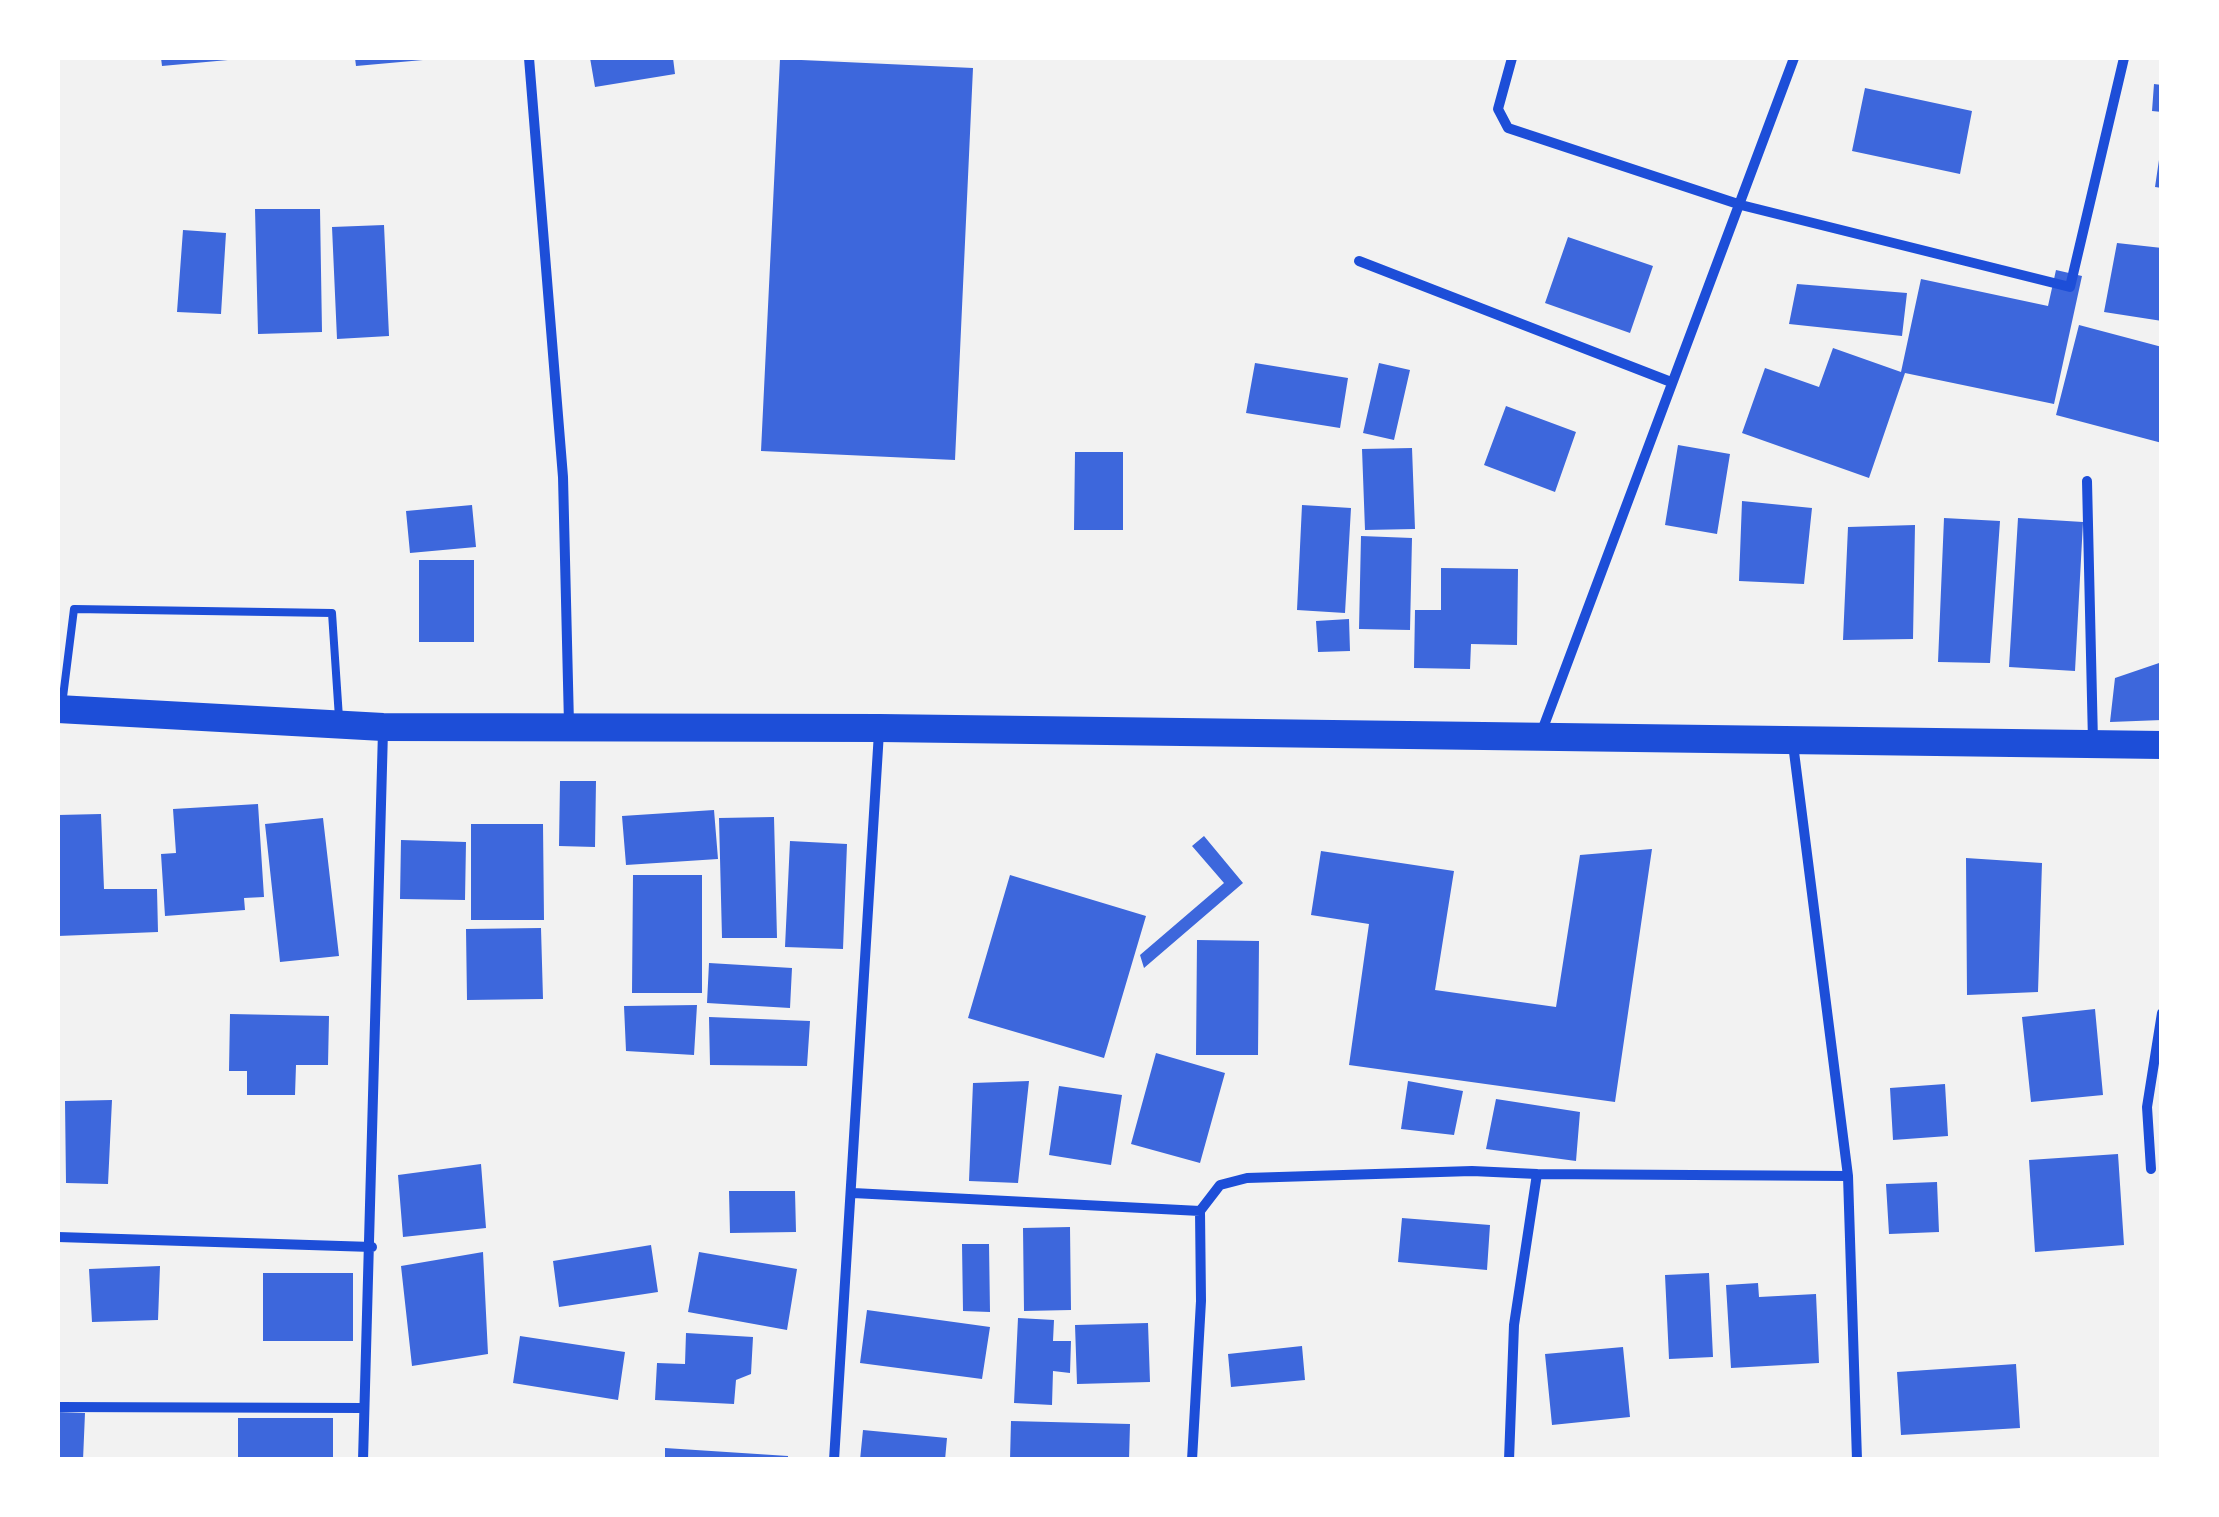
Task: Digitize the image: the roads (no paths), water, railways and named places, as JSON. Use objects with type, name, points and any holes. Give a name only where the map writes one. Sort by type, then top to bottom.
[{"type":"highway","points":[[60,709],[383,728],[880,728],[2162,745]]},
{"type":"street","points":[[530,58],[563,477],[570,730]]},
{"type":"street","points":[[1512,58],[1498,110],[1508,128],[1741,205],[2070,287],[2124,58]]},
{"type":"street","points":[[1539,737],[1794,58]]},
{"type":"street","points":[[1359,261],[1672,382]]},
{"type":"street","points":[[2087,481],[2093,744]]},
{"type":"street","points":[[363,1460],[372,1247],[383,728]]},
{"type":"street","points":[[834,1460],[880,728]]},
{"type":"street","points":[[1792,740],[1848,1176],[1857,1460]]},
{"type":"street","points":[[2151,1169],[2147,1107],[2162,1013]]},
{"type":"street","points":[[1192,1460],[1201,1300],[1200,1211],[1220,1185],[1247,1178],[1472,1171],[1848,1176]]},
{"type":"street","points":[[1509,1460],[1514,1325],[1537,1174]]},
{"type":"street","points":[[853,1193],[1200,1211]]},
{"type":"street","points":[[58,1237],[372,1247]]},
{"type":"street","points":[[58,1407],[364,1408]]},
{"type":"lane","points":[[60,709],[74,609],[332,613],[340,724]]}]
